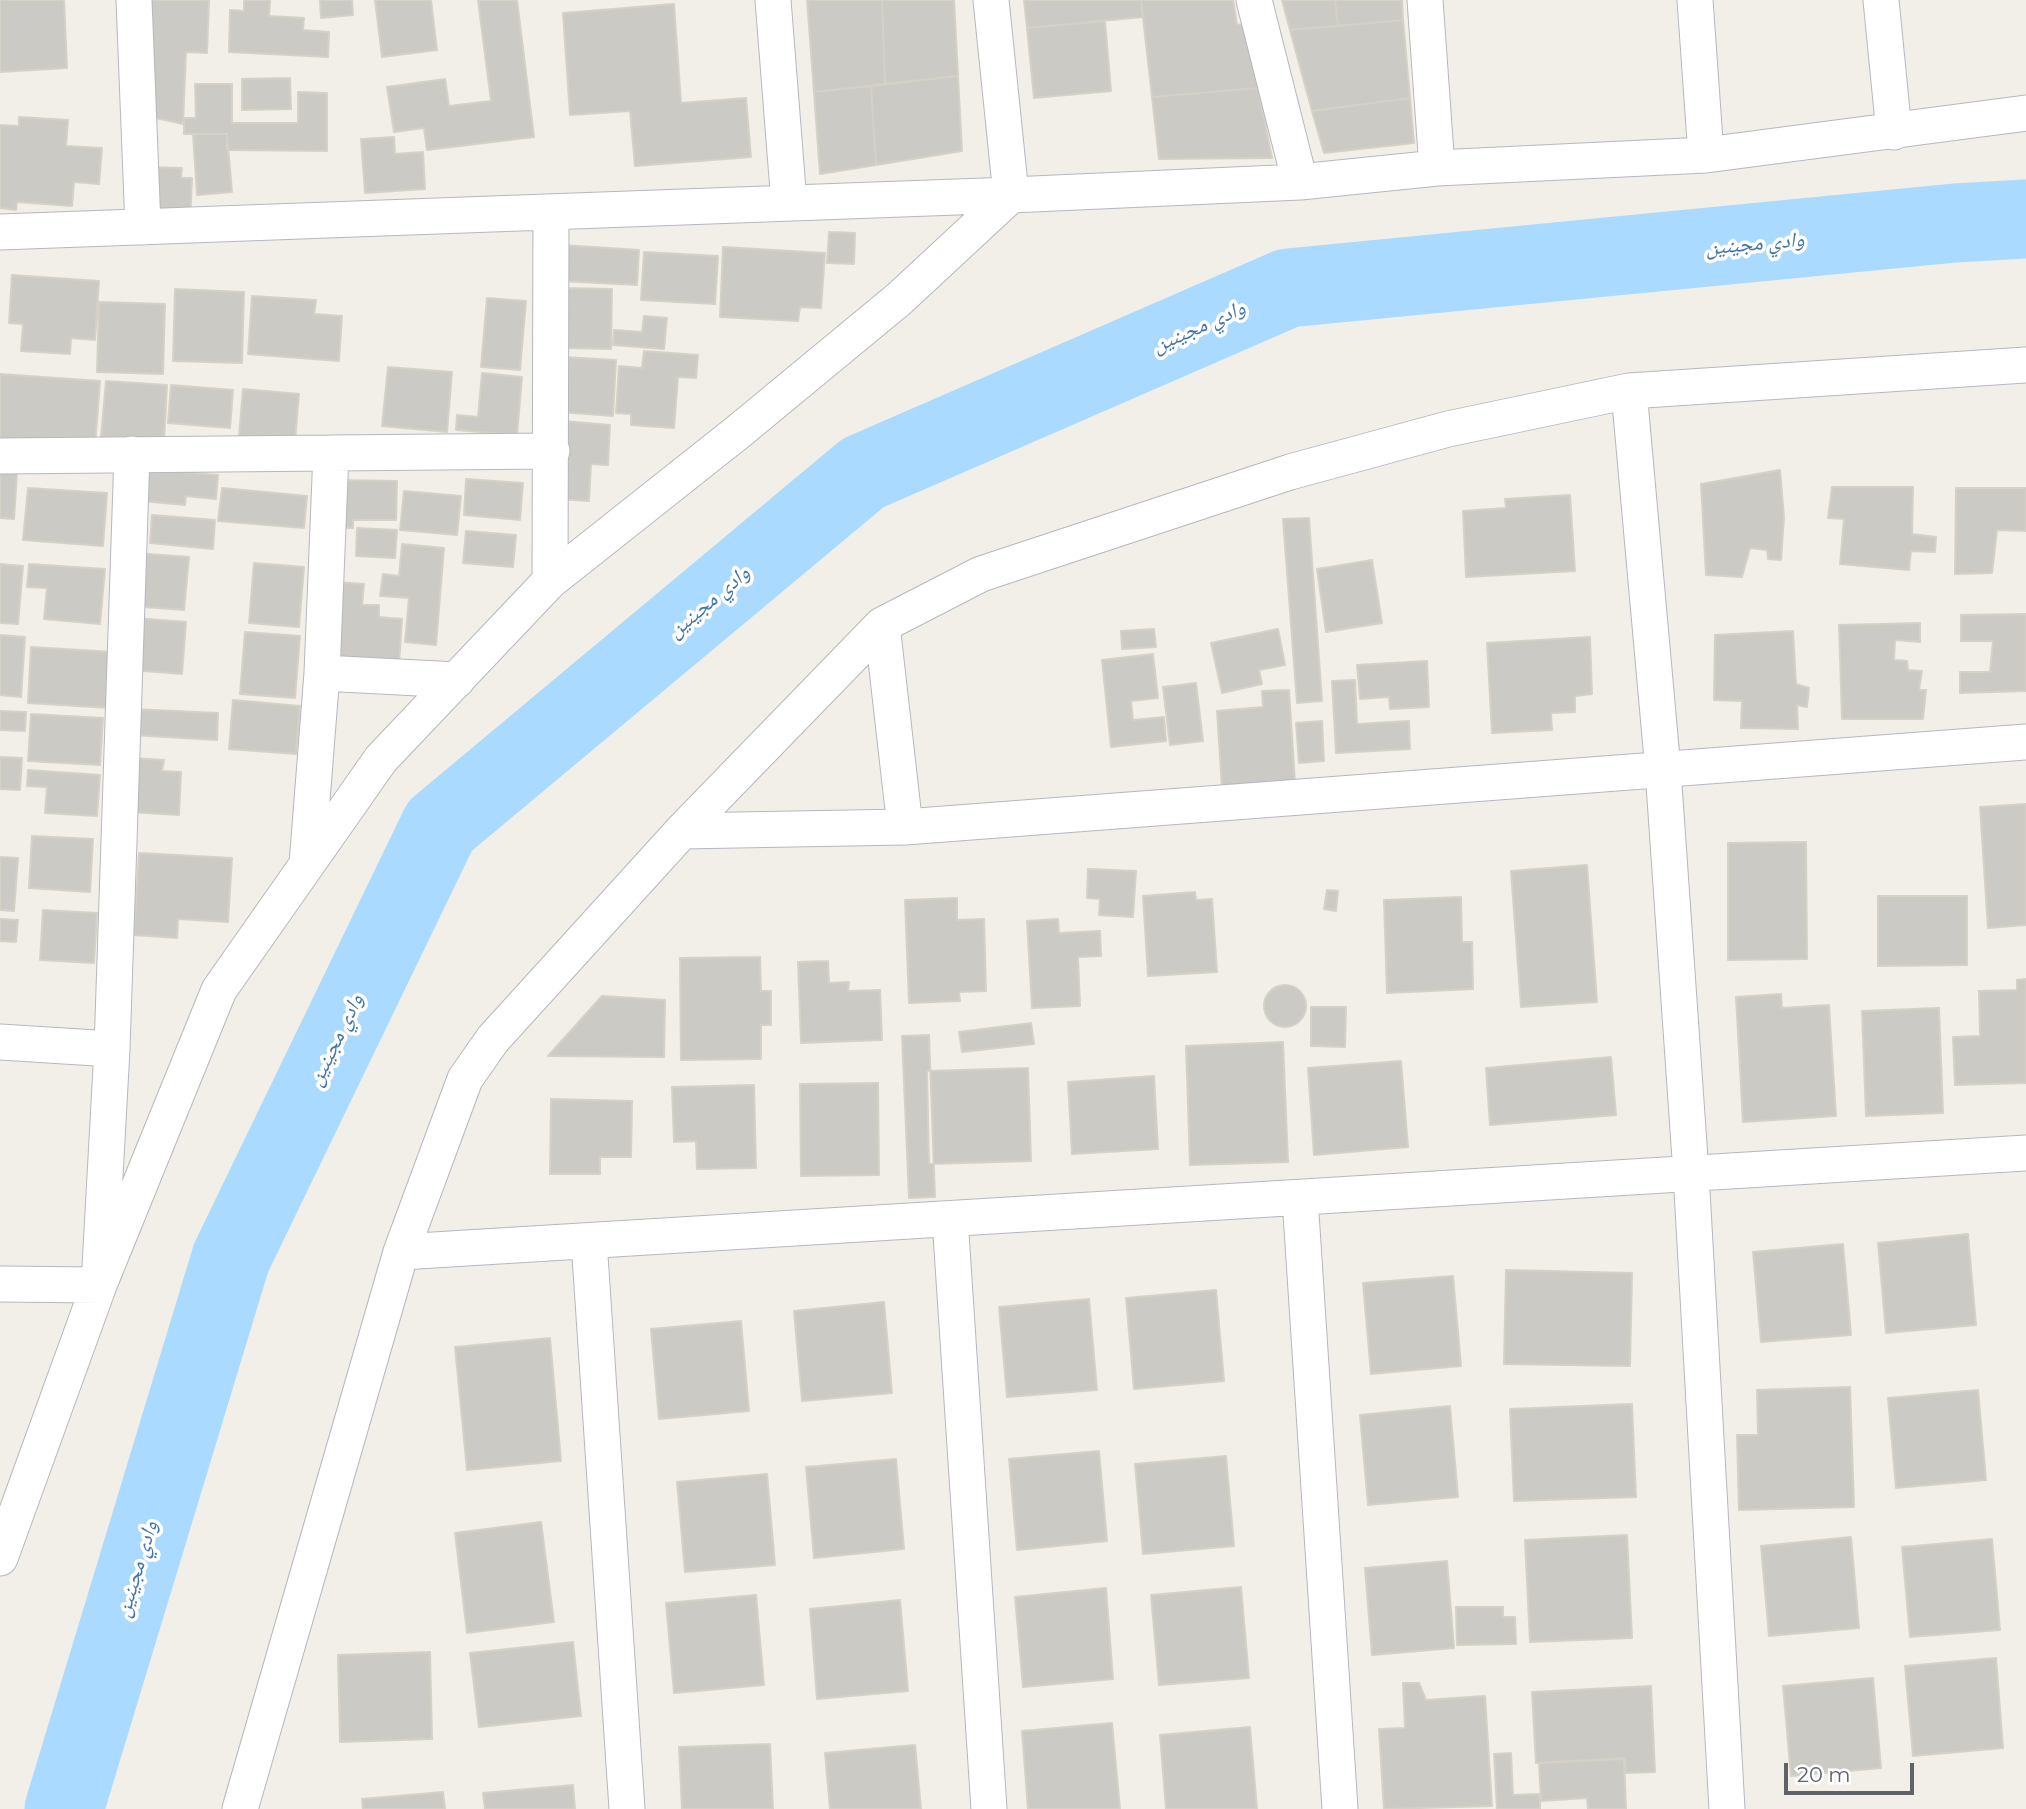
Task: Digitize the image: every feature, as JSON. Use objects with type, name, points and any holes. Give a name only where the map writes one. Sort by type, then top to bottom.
[{"type":"street","points":[[134,0],[143,227]]},
{"type":"street","points":[[773,0],[789,203]]},
{"type":"street","points":[[992,0],[1011,195]]},
{"type":"street","points":[[1254,0],[1300,182]]},
{"type":"street","points":[[1425,0],[1437,168]]},
{"type":"street","points":[[1695,0],[1706,155]]},
{"type":"street","points":[[1881,0],[1894,132]]},
{"type":"street","points":[[0,232],[1300,182],[1437,168],[1706,155],[2026,113]]},
{"type":"street","points":[[0,1558],[99,1285],[219,990],[381,759],[550,580],[738,432],[877,316],[1011,195]]},
{"type":"street","points":[[550,580],[551,212]]},
{"type":"street","points":[[240,1809],[401,1252],[465,1079],[493,1039],[682,831],[882,625],[981,574],[1290,472],[1448,429],[1629,391],[2026,365]]},
{"type":"street","points":[[1629,391],[1662,770],[1691,1173],[1727,1809]]},
{"type":"street","points":[[0,456],[552,451]]},
{"type":"street","points":[[307,864],[322,673],[331,453]]},
{"type":"street","points":[[99,1285],[112,1049],[132,454]]},
{"type":"street","points":[[882,625],[905,827]]},
{"type":"street","points":[[322,673],[457,680]]},
{"type":"street","points":[[682,831],[905,827],[2026,742]]},
{"type":"street","points":[[0,1042],[112,1049]]},
{"type":"street","points":[[401,1252],[2026,1153]]},
{"type":"street","points":[[1300,1198],[1340,1809]]},
{"type":"street","points":[[950,1219],[989,1809]]},
{"type":"street","points":[[589,1241],[626,1809]]},
{"type":"street","points":[[0,1284],[99,1285]]},
{"type":"building","points":[[0,0],[64,0],[67,68],[0,72]]},
{"type":"building","points":[[142,0],[209,0],[207,53],[186,52],[183,124],[146,116]]},
{"type":"building","points":[[244,0],[270,0],[269,16],[304,18],[303,30],[329,32],[328,57],[229,52],[230,10],[244,11]]},
{"type":"building","points":[[320,0],[352,0],[353,15],[321,18]]},
{"type":"building","points":[[375,0],[431,0],[437,50],[382,57]]},
{"type":"building","points":[[478,0],[517,0],[534,137],[427,150],[424,128],[394,132],[387,87],[445,79],[449,106],[491,101]]},
{"type":"building","points":[[807,0],[882,0],[885,84],[814,92]]},
{"type":"building","points":[[882,0],[954,0],[958,76],[885,84]]},
{"type":"building","points":[[1024,0],[1141,0],[1143,17],[1027,28]]},
{"type":"building","points":[[1141,0],[1233,0],[1237,25],[1244,24],[1258,88],[1152,97]]},
{"type":"building","points":[[1282,0],[1335,0],[1338,26],[1290,30]]},
{"type":"building","points":[[1335,0],[1402,0],[1403,20],[1338,26]]},
{"type":"building","points":[[674,4],[681,103],[746,98],[751,157],[635,166],[630,111],[570,115],[563,13]]},
{"type":"building","points":[[1403,20],[1410,98],[1312,111],[1290,30]]},
{"type":"building","points":[[1105,21],[1111,91],[1034,98],[1027,28]]},
{"type":"building","points":[[958,76],[962,151],[876,165],[871,86]]},
{"type":"building","points":[[290,78],[291,109],[242,110],[242,79]]},
{"type":"building","points":[[195,84],[232,84],[232,123],[298,123],[298,92],[327,93],[327,151],[227,150],[227,134],[184,134],[184,118],[196,118]]},
{"type":"building","points":[[871,86],[876,165],[820,174],[814,92]]},
{"type":"building","points":[[1258,88],[1272,158],[1159,159],[1152,97]]},
{"type":"building","points":[[1410,98],[1414,143],[1324,153],[1312,111]]},
{"type":"building","points":[[19,117],[68,120],[66,146],[102,148],[99,184],[74,182],[72,206],[17,202],[16,210],[0,208],[0,125],[19,126]]},
{"type":"building","points":[[193,134],[227,134],[232,192],[197,195]]},
{"type":"building","points":[[394,137],[395,154],[423,152],[425,189],[365,193],[361,139]]},
{"type":"building","points":[[145,167],[182,168],[181,178],[192,178],[190,223],[143,222]]},
{"type":"building","points":[[829,232],[855,233],[854,264],[827,263]]},
{"type":"building","points":[[562,245],[639,250],[637,285],[560,281]]},
{"type":"building","points":[[723,247],[825,253],[821,308],[800,307],[798,321],[720,317]]},
{"type":"building","points":[[644,252],[718,256],[715,304],[641,300]]},
{"type":"building","points":[[12,275],[99,281],[95,340],[71,338],[70,354],[21,351],[23,324],[9,323]]},
{"type":"building","points":[[563,288],[612,289],[611,349],[562,348]]},
{"type":"building","points":[[175,289],[244,292],[242,363],[173,361]]},
{"type":"building","points":[[252,296],[316,300],[314,314],[342,316],[339,361],[248,354]]},
{"type":"building","points":[[487,298],[526,301],[520,370],[481,367]]},
{"type":"building","points":[[99,302],[165,304],[163,374],[97,372]]},
{"type":"building","points":[[644,316],[667,318],[664,349],[613,345],[614,330],[642,332]]},
{"type":"building","points":[[644,351],[698,355],[696,378],[678,377],[674,428],[631,425],[631,414],[616,413],[619,366],[642,368]]},
{"type":"building","points":[[563,357],[616,360],[613,416],[560,412]]},
{"type":"building","points":[[388,367],[452,372],[447,432],[382,426]]},
{"type":"building","points":[[482,373],[522,377],[517,435],[456,430],[457,415],[478,417]]},
{"type":"building","points":[[0,374],[100,381],[95,446],[0,439]]},
{"type":"building","points":[[106,381],[167,385],[164,441],[101,437]]},
{"type":"building","points":[[171,385],[233,390],[230,428],[168,423]]},
{"type":"building","points":[[243,389],[299,394],[295,440],[239,436]]},
{"type":"building","points":[[563,421],[610,425],[608,465],[591,464],[589,501],[557,499]]},
{"type":"building","points":[[134,468],[218,475],[216,499],[186,496],[185,505],[131,500]]},
{"type":"building","points":[[1780,470],[1784,517],[1781,560],[1768,559],[1767,550],[1750,548],[1742,577],[1706,575],[1701,484]]},
{"type":"building","points":[[0,472],[17,473],[14,519],[0,518]]},
{"type":"building","points":[[466,479],[523,483],[520,520],[464,515]]},
{"type":"building","points":[[332,480],[397,481],[396,520],[353,520],[353,528],[331,527]]},
{"type":"building","points":[[1832,487],[1913,487],[1912,534],[1936,537],[1935,552],[1911,551],[1909,570],[1840,564],[1844,519],[1828,518]]},
{"type":"building","points":[[28,488],[107,493],[103,546],[23,540]]},
{"type":"building","points":[[222,488],[307,496],[304,528],[218,521]]},
{"type":"building","points":[[1956,488],[2026,488],[2026,531],[1997,530],[1992,573],[1955,574]]},
{"type":"building","points":[[404,491],[461,496],[457,535],[400,530]]},
{"type":"building","points":[[1570,495],[1575,571],[1466,577],[1463,511],[1506,508],[1505,499]]},
{"type":"building","points":[[152,515],[215,520],[213,549],[150,543]]},
{"type":"building","points":[[1309,518],[1322,701],[1297,703],[1283,519]]},
{"type":"building","points":[[357,528],[397,530],[395,558],[356,556]]},
{"type":"building","points":[[466,531],[516,535],[513,567],[463,563]]},
{"type":"building","points":[[402,544],[444,548],[436,645],[405,642],[409,598],[380,596],[383,574],[399,576]]},
{"type":"building","points":[[135,553],[189,557],[184,610],[131,606]]},
{"type":"building","points":[[1372,560],[1382,623],[1326,632],[1317,569]]},
{"type":"building","points":[[254,563],[304,567],[299,627],[249,623]]},
{"type":"building","points":[[0,564],[23,566],[18,624],[0,623]]},
{"type":"building","points":[[29,564],[105,569],[100,624],[44,619],[47,588],[27,587]]},
{"type":"building","points":[[337,582],[364,584],[362,605],[379,605],[379,617],[402,619],[399,664],[333,660]]},
{"type":"building","points":[[2026,614],[2026,691],[1960,693],[1960,672],[1990,672],[1993,641],[1961,641],[1961,615]]},
{"type":"building","points":[[136,618],[186,622],[182,674],[131,670]]},
{"type":"building","points":[[1920,623],[1920,642],[1895,640],[1894,660],[1907,661],[1908,670],[1922,671],[1919,690],[1926,690],[1923,719],[1842,719],[1839,625]]},
{"type":"building","points":[[1154,629],[1156,647],[1122,649],[1121,631]]},
{"type":"building","points":[[1278,629],[1285,665],[1259,670],[1262,684],[1222,693],[1211,643]]},
{"type":"building","points":[[1793,631],[1796,684],[1809,688],[1807,707],[1797,705],[1798,729],[1741,728],[1742,701],[1714,700],[1715,635]]},
{"type":"building","points":[[245,632],[300,636],[295,698],[240,694]]},
{"type":"building","points":[[0,635],[25,637],[21,697],[0,695]]},
{"type":"building","points":[[1590,637],[1592,694],[1575,696],[1575,712],[1551,713],[1552,730],[1492,733],[1487,643]]},
{"type":"building","points":[[31,647],[113,652],[110,708],[28,703]]},
{"type":"building","points":[[1153,654],[1158,698],[1131,701],[1133,720],[1164,717],[1166,741],[1111,747],[1102,660]]},
{"type":"building","points":[[1427,661],[1429,707],[1390,709],[1389,697],[1360,699],[1357,665]]},
{"type":"building","points":[[1355,680],[1357,724],[1409,721],[1410,749],[1336,753],[1332,681]]},
{"type":"building","points":[[1196,683],[1203,741],[1170,745],[1163,687]]},
{"type":"building","points":[[1289,690],[1295,783],[1222,788],[1217,711],[1263,707],[1262,691]]},
{"type":"building","points":[[233,700],[300,706],[296,754],[229,749]]},
{"type":"building","points":[[132,709],[218,713],[217,740],[131,735]]},
{"type":"building","points":[[0,711],[26,712],[25,731],[0,730]]},
{"type":"building","points":[[31,714],[103,718],[100,765],[28,761]]},
{"type":"building","points":[[1322,721],[1324,761],[1299,763],[1296,723]]},
{"type":"building","points":[[0,757],[22,758],[20,790],[0,789]]},
{"type":"building","points":[[133,758],[164,760],[162,771],[181,772],[179,815],[130,812]]},
{"type":"building","points":[[28,770],[100,775],[97,816],[45,813],[47,787],[27,786]]},
{"type":"building","points":[[2026,804],[2026,925],[1988,928],[1980,807]]},
{"type":"building","points":[[32,836],[93,839],[90,892],[29,888]]},
{"type":"building","points":[[1806,842],[1807,959],[1728,960],[1728,843]]},
{"type":"building","points":[[139,853],[232,858],[228,922],[178,919],[177,938],[134,935]]},
{"type":"building","points":[[0,857],[18,858],[14,911],[0,910]]},
{"type":"building","points":[[1587,865],[1597,1002],[1521,1007],[1511,871]]},
{"type":"building","points":[[1088,869],[1136,871],[1133,917],[1099,915],[1100,899],[1087,898]]},
{"type":"building","points":[[1327,890],[1338,891],[1336,911],[1324,909]]},
{"type":"building","points":[[1195,892],[1196,900],[1212,899],[1217,972],[1148,976],[1143,896]]},
{"type":"building","points":[[1878,896],[1967,896],[1967,965],[1878,966]]},
{"type":"building","points":[[1461,897],[1462,942],[1472,942],[1473,989],[1387,993],[1384,900]]},
{"type":"building","points":[[957,898],[957,920],[984,919],[986,991],[959,992],[960,1001],[909,1003],[905,900]]},
{"type":"building","points":[[43,910],[97,913],[94,963],[40,960]]},
{"type":"building","points":[[0,919],[18,920],[16,942],[0,941]]},
{"type":"building","points":[[1058,919],[1059,933],[1100,931],[1101,956],[1078,957],[1080,1006],[1032,1008],[1027,921]]},
{"type":"building","points":[[760,957],[761,991],[771,991],[771,1025],[761,1025],[761,1059],[681,1060],[680,958]]},
{"type":"building","points":[[828,961],[829,983],[849,982],[848,991],[880,990],[882,1040],[801,1043],[798,962]]},
{"type":"building","points":[[2026,979],[2026,1083],[1955,1085],[1953,1037],[1980,1036],[1979,991],[2017,990],[2017,980]]},
{"type":"building","points":[[1285,985],[1300,991],[1306,1006],[1300,1021],[1285,1027],[1270,1021],[1264,1006],[1270,991]]},
{"type":"building","points":[[1781,994],[1782,1008],[1829,1005],[1836,1116],[1743,1122],[1736,997]]},
{"type":"building","points":[[602,996],[665,1000],[664,1057],[548,1056]]},
{"type":"building","points":[[1311,1007],[1346,1007],[1345,1047],[1311,1046]]},
{"type":"building","points":[[1939,1008],[1943,1113],[1866,1116],[1862,1011]]},
{"type":"building","points":[[1031,1023],[1034,1044],[962,1052],[959,1032]]},
{"type":"building","points":[[929,1035],[935,1197],[909,1198],[902,1036]]},
{"type":"building","points":[[1283,1042],[1288,1162],[1190,1165],[1186,1046]]},
{"type":"building","points":[[1611,1057],[1616,1115],[1490,1125],[1486,1068]]},
{"type":"building","points":[[1401,1061],[1408,1147],[1314,1155],[1308,1068]]},
{"type":"building","points":[[1028,1068],[1031,1161],[929,1164],[927,1071]]},
{"type":"building","points":[[1154,1076],[1158,1149],[1072,1154],[1068,1082]]},
{"type":"building","points":[[878,1083],[879,1175],[801,1176],[800,1084]]},
{"type":"building","points":[[754,1085],[756,1168],[697,1169],[696,1141],[674,1142],[672,1087]]},
{"type":"building","points":[[551,1099],[632,1101],[631,1157],[600,1157],[600,1174],[550,1174]]},
{"type":"building","points":[[1968,1234],[1976,1325],[1886,1333],[1878,1243]]},
{"type":"building","points":[[1843,1244],[1851,1335],[1761,1342],[1753,1252]]},
{"type":"building","points":[[1506,1270],[1632,1273],[1630,1366],[1504,1364]]},
{"type":"building","points":[[1453,1276],[1461,1366],[1371,1374],[1363,1283]]},
{"type":"building","points":[[1216,1290],[1224,1381],[1134,1389],[1126,1298]]},
{"type":"building","points":[[1089,1299],[1097,1390],[1007,1397],[999,1307]]},
{"type":"building","points":[[884,1302],[892,1393],[802,1401],[794,1311]]},
{"type":"building","points":[[741,1321],[749,1411],[659,1419],[651,1329]]},
{"type":"building","points":[[550,1338],[561,1461],[467,1470],[455,1347]]},
{"type":"building","points":[[1850,1387],[1854,1507],[1739,1510],[1737,1435],[1758,1435],[1757,1390]]},
{"type":"building","points":[[1978,1390],[1986,1480],[1896,1488],[1888,1398]]},
{"type":"building","points":[[1632,1404],[1636,1497],[1514,1501],[1510,1409]]},
{"type":"building","points":[[1450,1406],[1458,1497],[1368,1505],[1360,1415]]},
{"type":"building","points":[[1099,1451],[1107,1541],[1017,1550],[1009,1459]]},
{"type":"building","points":[[1226,1456],[1234,1546],[1143,1554],[1135,1464]]},
{"type":"building","points":[[896,1459],[904,1549],[814,1558],[806,1467]]},
{"type":"building","points":[[767,1474],[775,1565],[685,1572],[677,1482]]},
{"type":"building","points":[[541,1522],[554,1622],[467,1633],[455,1533]]},
{"type":"building","points":[[1627,1535],[1632,1638],[1530,1642],[1525,1540]]},
{"type":"building","points":[[1851,1537],[1859,1628],[1769,1636],[1761,1546]]},
{"type":"building","points":[[1992,1539],[2000,1630],[1910,1637],[1902,1547]]},
{"type":"building","points":[[1447,1561],[1454,1648],[1372,1655],[1365,1568]]},
{"type":"building","points":[[1241,1587],[1249,1678],[1159,1685],[1151,1595]]},
{"type":"building","points":[[1106,1588],[1113,1679],[1023,1687],[1015,1597]]},
{"type":"building","points":[[756,1595],[764,1685],[674,1693],[666,1603]]},
{"type":"building","points":[[900,1600],[908,1691],[817,1699],[810,1609]]},
{"type":"building","points":[[1456,1607],[1503,1607],[1503,1617],[1515,1617],[1516,1644],[1457,1645]]},
{"type":"building","points":[[573,1642],[581,1716],[479,1727],[470,1653]]},
{"type":"building","points":[[430,1652],[432,1739],[340,1742],[338,1655]]},
{"type":"building","points":[[1996,1658],[2003,1748],[1913,1756],[1905,1666]]},
{"type":"building","points":[[1873,1678],[1881,1768],[1791,1776],[1783,1686]]},
{"type":"building","points":[[1403,1683],[1419,1683],[1426,1700],[1485,1696],[1492,1806],[1384,1809],[1379,1729],[1405,1728]]},
{"type":"building","points":[[1651,1686],[1655,1772],[1625,1773],[1625,1758],[1536,1763],[1532,1692]]},
{"type":"building","points":[[1112,1723],[1120,1809],[1028,1809],[1022,1731]]},
{"type":"building","points":[[1250,1727],[1257,1809],[1166,1809],[1160,1735]]},
{"type":"building","points":[[770,1744],[773,1809],[682,1809],[679,1747]]},
{"type":"building","points":[[915,1745],[921,1809],[830,1809],[825,1753]]},
{"type":"building","points":[[1511,1753],[1513,1795],[1540,1794],[1540,1809],[1497,1809],[1494,1754]]},
{"type":"building","points":[[1624,1759],[1626,1809],[1588,1809],[1587,1798],[1541,1801],[1539,1763]]},
{"type":"building","points":[[573,1785],[575,1809],[485,1809],[483,1793]]},
{"type":"building","points":[[443,1792],[445,1809],[363,1809],[362,1799]]},
{"type":"waterway","name":"وادي مجينين","points":[[64,1809],[231,1258],[440,826],[863,473],[1288,288],[1955,223],[2026,219]]}]
